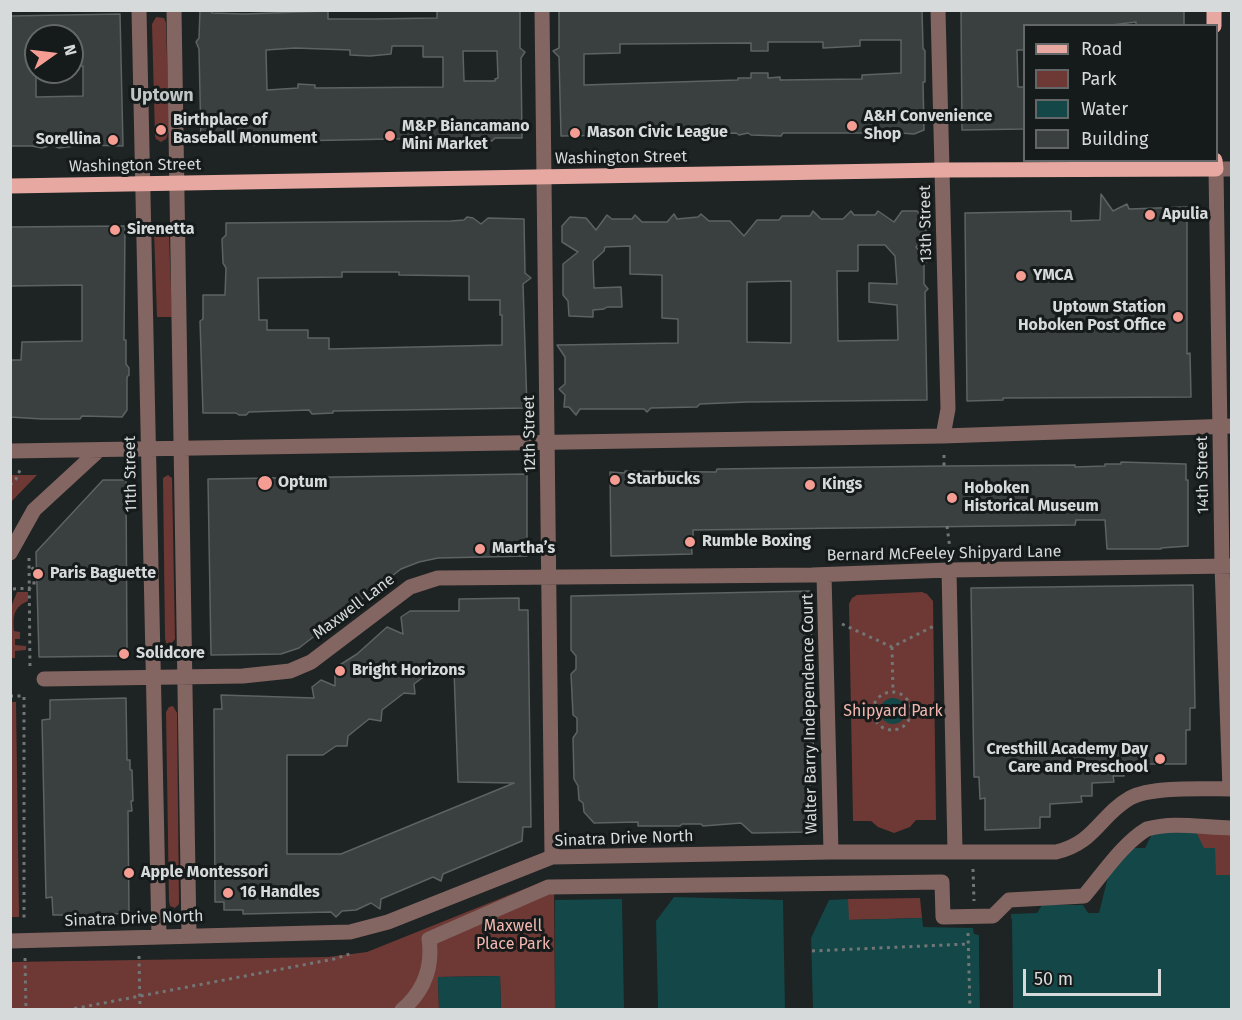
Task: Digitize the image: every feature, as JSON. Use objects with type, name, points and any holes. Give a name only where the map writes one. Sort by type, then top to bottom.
[{"type":"main road","name":"Washington Street","points":[[10,186],[1216,165]]},
{"type":"street","name":"11th Street","points":[[139,10],[159,937]]},
{"type":"street","points":[[174,10],[189,935]]},
{"type":"street","name":"12th Street","points":[[542,10],[552,857]]},
{"type":"street","name":"13th Street","points":[[938,10],[948,409],[943,436]]},
{"type":"street","name":"Washington Street","points":[[1216,165],[1232,169]]},
{"type":"street","name":"14th Street","points":[[1216,165],[1225,286],[1231,789]]},
{"type":"street","points":[[10,451],[943,436],[1226,427]]},
{"type":"street","points":[[10,553],[34,510],[98,451]]},
{"type":"street","name":"Bernard McFeeley Shipyard Lane","points":[[550,576],[824,575],[949,570],[1227,566]]},
{"type":"street","points":[[949,570],[955,852]]},
{"type":"street","name":"Walter Barry Independence Court","points":[[824,575],[831,852]]},
{"type":"street","name":"Maxwell Lane","points":[[44,679],[243,676],[290,671],[311,662],[410,587],[438,578],[550,576]]},
{"type":"street","name":"Sinatra Drive North","points":[[10,941],[363,930],[552,857],[831,852],[1056,852],[1082,843],[1124,802],[1140,793],[1231,789]]},
{"type":"street","points":[[402,1010],[421,987],[429,970],[431,954],[427,933],[548,886],[942,882],[943,917],[972,922],[993,916],[1009,900],[1084,896],[1113,861],[1140,833],[1147,829],[1202,825],[1212,828],[1232,828]]},
{"type":"path","points":[[944,455],[944,466]]},
{"type":"path","points":[[10,485],[21,470]]},
{"type":"path","points":[[947,526],[950,549],[959,556]]},
{"type":"path","points":[[29,558],[30,662]]},
{"type":"path","points":[[13,589],[30,588]]},
{"type":"path","points":[[846,624],[892,647]]},
{"type":"path","points":[[892,647],[935,625]]},
{"type":"path","points":[[892,647],[892,692]]},
{"type":"path","points":[[892,692],[904,696],[911,711],[907,724],[889,731],[878,725],[872,713],[875,700],[892,692]]},
{"type":"path","points":[[10,696],[24,696],[24,922]]},
{"type":"path","points":[[911,711],[936,711]]},
{"type":"path","points":[[848,713],[872,713]]},
{"type":"path","points":[[970,1010],[968,944],[972,922],[973,864]]},
{"type":"path","points":[[812,951],[968,944]]},
{"type":"path","points":[[67,1010],[334,959],[353,953]]},
{"type":"path","points":[[139,956],[140,1010]]},
{"type":"path","points":[[25,958],[26,1010]]},
{"type":"green space","points":[[156,17],[164,18],[166,23],[169,130],[166,139],[161,142],[155,136],[152,24]]},
{"type":"green space","points":[[157,227],[166,228],[169,236],[172,317],[157,317],[154,232]]},
{"type":"green space","points":[[10,475],[37,475],[11,502]]},
{"type":"green space","points":[[168,475],[172,478],[175,639],[170,645],[166,643],[165,638],[163,478]]},
{"type":"green space","points":[[17,592],[28,592],[28,601],[19,606],[14,621],[14,631],[20,632],[20,639],[15,639],[15,645],[26,646],[26,650],[15,651],[15,658],[11,658],[11,607]]},
{"type":"green space","name":"Shipyard Park","points":[[922,592],[933,601],[936,820],[916,820],[910,827],[894,833],[878,827],[871,821],[853,821],[849,604],[857,595]]},
{"type":"green space","points":[[10,702],[16,702],[19,917],[10,917]]},
{"type":"green space","points":[[173,706],[177,713],[179,904],[175,908],[170,906],[169,901],[166,712],[169,707]]},
{"type":"green space","points":[[1195,830],[1231,830],[1231,875],[1216,876]]},
{"type":"green space","name":"Maxwell Place Park","points":[[554,881],[555,1009],[501,1009],[500,976],[438,977],[439,1009],[11,1009],[10,962],[328,957],[367,952],[542,882]]},
{"type":"green space","points":[[920,898],[922,918],[848,920],[848,899]]},
{"type":"water","points":[[893,698],[902,702],[906,711],[902,720],[893,724],[884,720],[880,711],[884,702]]},
{"type":"water","points":[[1195,830],[1204,848],[1215,848],[1216,875],[1231,875],[1231,1009],[1013,1009],[1011,914],[1037,913],[1042,905],[1083,905],[1088,913],[1099,913],[1108,877],[1133,848],[1145,848],[1153,832]]},
{"type":"water","points":[[674,897],[783,900],[785,1009],[658,1009],[656,921]]},
{"type":"water","points":[[622,899],[624,1009],[555,1009],[555,900]]},
{"type":"water","points":[[848,899],[849,920],[922,918],[923,927],[973,928],[974,934],[979,935],[980,1009],[813,1009],[811,938],[829,900]]},
{"type":"water","points":[[500,976],[501,1009],[439,1009],[438,977]]},
{"type":"pier","points":[[1012,919],[1013,1009],[1010,1010],[1009,920]]},
{"type":"pier","points":[[982,933],[983,1009],[980,1010],[979,935]]},
{"type":"building","points":[[200,10],[211,10],[212,13],[244,14],[328,11],[328,19],[373,19],[437,18],[437,10],[520,10],[520,48],[525,52],[521,58],[522,138],[495,138],[492,141],[482,138],[463,142],[439,138],[294,141],[289,145],[285,143],[253,145],[245,142],[201,142],[199,49],[196,42],[199,38]],"holes":[[[392,46],[423,46],[423,57],[443,57],[443,87],[315,88],[315,85],[298,84],[298,88],[267,90],[266,50],[295,48],[350,50],[350,55],[370,56],[391,54]],[[463,51],[497,51],[498,78],[495,81],[464,81]]]},
{"type":"building","points":[[559,10],[922,10],[925,51],[924,130],[914,134],[874,131],[865,133],[783,133],[781,136],[736,133],[561,136],[559,57],[553,51],[559,48]],"holes":[[[860,40],[901,40],[901,73],[862,75],[862,79],[780,80],[780,77],[768,78],[768,73],[751,73],[751,78],[738,78],[738,80],[584,85],[584,54],[620,53],[620,44],[751,43],[751,51],[768,51],[768,42],[823,42],[823,48],[860,46]]]},
{"type":"building","points":[[961,10],[1184,10],[1184,24],[1136,24],[1136,22],[1023,24],[1023,50],[1017,50],[1018,87],[1023,87],[1023,129],[962,130]]},
{"type":"building","points":[[120,14],[123,146],[83,145],[59,148],[52,145],[42,148],[10,146],[10,16]]},
{"type":"building","points":[[1101,194],[1113,211],[1127,204],[1129,209],[1187,207],[1187,354],[1190,353],[1191,397],[1003,398],[1003,400],[967,401],[965,213],[1071,211],[1071,221],[1100,220]]},
{"type":"building","points":[[813,211],[821,219],[843,219],[851,211],[854,215],[875,215],[878,211],[894,222],[902,211],[917,211],[926,220],[926,235],[916,247],[928,261],[924,264],[924,284],[928,289],[925,292],[927,400],[700,404],[697,407],[651,408],[647,412],[644,409],[580,409],[576,415],[569,407],[564,407],[565,395],[559,389],[565,384],[565,357],[557,345],[678,343],[678,319],[662,318],[662,275],[630,274],[630,246],[605,247],[604,251],[593,261],[594,288],[621,287],[622,307],[593,310],[593,317],[569,316],[568,301],[563,295],[563,264],[578,252],[562,242],[562,226],[570,217],[586,218],[596,230],[607,215],[612,219],[632,219],[635,215],[642,222],[667,222],[674,214],[677,219],[698,217],[701,214],[709,221],[730,221],[744,236],[757,220],[779,220],[782,216],[810,216]],"holes":[[[858,245],[885,245],[895,256],[897,284],[869,283],[869,302],[897,305],[898,340],[838,341],[837,271],[858,271]],[[791,281],[791,343],[747,342],[747,282]]]},
{"type":"building","points":[[467,217],[473,218],[481,224],[488,218],[524,219],[525,273],[531,278],[523,284],[527,408],[333,411],[333,413],[312,414],[309,410],[249,412],[246,415],[203,413],[200,321],[203,319],[203,295],[225,295],[226,268],[223,263],[222,239],[226,235],[226,223],[464,220]],"holes":[[[342,272],[399,272],[399,275],[469,276],[469,300],[500,300],[502,345],[329,349],[329,338],[308,338],[308,330],[267,330],[267,320],[259,320],[258,278],[342,277]]]},
{"type":"building","points":[[125,226],[124,340],[126,340],[126,364],[129,368],[127,410],[122,417],[82,416],[80,419],[42,419],[10,417],[10,360],[21,360],[22,342],[82,341],[82,285],[10,286],[10,227]]},
{"type":"building","points":[[1121,462],[1186,464],[1188,546],[1161,549],[1107,549],[1105,520],[1076,520],[1075,525],[693,530],[692,554],[611,556],[610,472],[716,472],[717,469],[944,466],[1075,465],[1075,467],[1105,466],[1105,464],[1121,464]]},
{"type":"building","points":[[527,474],[527,556],[438,558],[419,562],[401,569],[299,648],[281,654],[211,655],[208,479]]},
{"type":"building","points":[[103,480],[126,480],[127,656],[39,657],[36,552]]},
{"type":"building","points":[[1193,585],[1195,708],[1190,708],[1190,730],[1186,730],[1186,764],[1136,764],[1136,771],[1124,771],[1124,776],[1113,776],[1114,782],[1092,783],[1092,796],[1081,796],[1082,802],[1050,804],[1050,817],[1040,817],[1040,828],[985,830],[985,798],[980,799],[979,777],[974,777],[971,588]]},
{"type":"building","points":[[810,591],[812,647],[808,652],[808,668],[812,671],[813,712],[809,717],[809,733],[813,736],[814,777],[810,782],[811,832],[752,833],[741,823],[703,826],[701,824],[682,824],[680,826],[638,826],[638,822],[594,823],[584,812],[574,779],[573,738],[577,732],[577,718],[573,715],[571,674],[576,669],[576,656],[571,650],[571,596]]},
{"type":"building","points":[[519,598],[519,610],[528,610],[531,827],[523,827],[522,841],[443,874],[441,881],[433,877],[381,899],[380,909],[371,903],[356,910],[342,911],[336,917],[331,912],[243,914],[243,910],[224,910],[224,902],[215,902],[214,709],[222,709],[221,695],[314,698],[312,687],[321,680],[335,686],[335,668],[357,654],[387,627],[403,634],[401,617],[410,611],[459,611],[459,599]],"holes":[[[434,669],[454,670],[458,782],[514,783],[341,854],[287,854],[287,755],[323,755],[336,746],[347,746],[348,736],[369,719],[381,721],[382,710],[404,693],[415,694],[414,684]]]},
{"type":"building","points":[[126,698],[127,760],[130,760],[130,770],[132,770],[133,801],[131,801],[132,811],[128,811],[129,913],[69,917],[68,915],[53,915],[52,897],[46,898],[42,720],[50,719],[50,700]]},
{"type":"place","name":"A&H Convenience Shop","points":[[852,126]]},
{"type":"place","name":"Birthplace of Baseball Monument","points":[[161,130]]},
{"type":"place","name":"Mason Civic League","points":[[575,133]]},
{"type":"place","name":"M&P Biancamano Mini Market","points":[[390,136]]},
{"type":"place","name":"Sorellina","points":[[113,140]]},
{"type":"place","name":"Apulia","points":[[1150,215]]},
{"type":"place","name":"Sirenetta","points":[[115,230]]},
{"type":"place","name":"YMCA","points":[[1021,276]]},
{"type":"place","name":"Uptown Station Hoboken Post Office","points":[[1178,317]]},
{"type":"place","name":"Starbucks","points":[[615,480]]},
{"type":"place","name":"Optum","points":[[265,483]]},
{"type":"place","name":"Kings","points":[[810,485]]},
{"type":"place","name":"Hoboken Historical Museum","points":[[952,498]]},
{"type":"place","name":"Rumble Boxing","points":[[690,542]]},
{"type":"place","name":"Martha’s","points":[[480,549]]},
{"type":"place","name":"Paris Baguette","points":[[38,574]]},
{"type":"place","name":"Solidcore","points":[[124,654]]},
{"type":"place","name":"Bright Horizons","points":[[340,671]]},
{"type":"place","name":"Cresthill Academy Day Care and Preschool","points":[[1160,759]]},
{"type":"place","name":"Apple Montessori","points":[[129,873]]},
{"type":"place","name":"16 Handles","points":[[228,893]]},
{"type":"district","name":"Uptown","points":[[162,96]]}]
